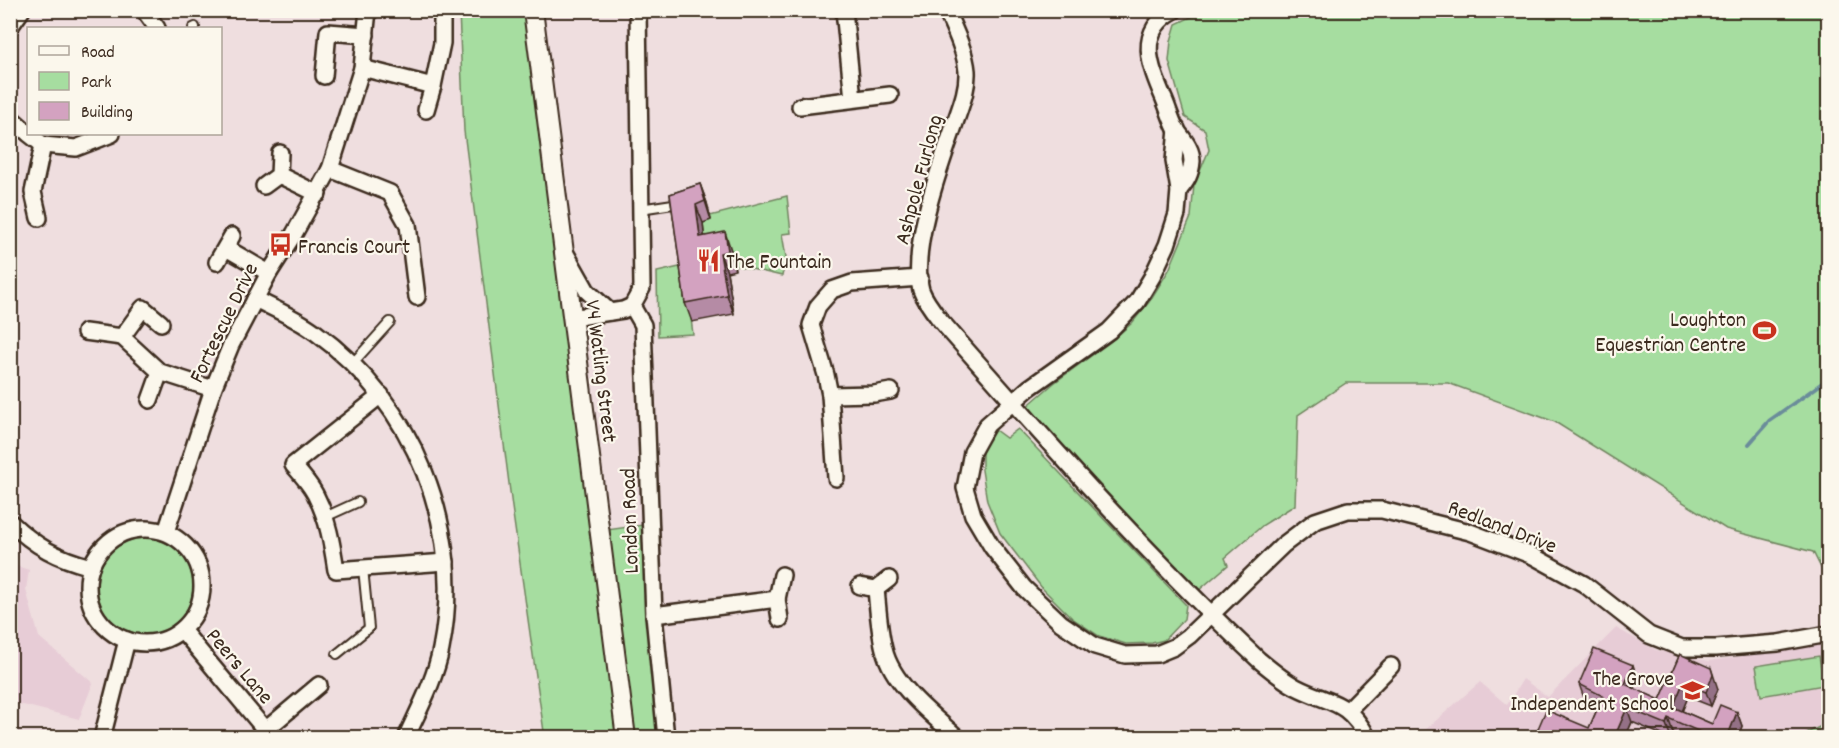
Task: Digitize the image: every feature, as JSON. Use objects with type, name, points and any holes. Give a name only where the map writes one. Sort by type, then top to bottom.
[{"type":"street","points":[[10,27],[22,10]]},
{"type":"street","points":[[144,10],[156,27]]},
{"type":"street","name":"Fortescue Drive","points":[[166,532],[213,389],[231,345],[269,273],[318,194],[330,169],[362,68],[368,10]]},
{"type":"street","name":"V4 Watling Street","points":[[533,10],[626,738]]},
{"type":"street","points":[[572,318],[623,310],[632,306],[642,288],[638,10]]},
{"type":"street","points":[[844,10],[853,99]]},
{"type":"street","name":"Ashpole Furlong","points":[[946,10],[963,51],[967,71],[966,91],[945,152],[928,213],[919,256],[921,290],[941,321],[1013,403],[1111,511],[1212,614],[1278,675],[1297,687],[1332,700],[1348,710],[1368,738]]},
{"type":"street","points":[[1175,10],[1156,24],[1148,54],[1151,69],[1177,129],[1186,140],[1192,160],[1189,180],[1179,190],[1177,214],[1167,245],[1137,302],[1125,317],[1095,343],[1029,388],[987,425],[972,452],[964,488],[974,515],[992,547],[1030,595],[1061,623],[1095,646],[1125,655],[1157,654],[1174,647],[1212,614]]},
{"type":"street","points":[[426,110],[442,43],[441,15]]},
{"type":"street","points":[[324,76],[328,32],[366,35]]},
{"type":"street","points":[[362,68],[433,86]]},
{"type":"street","points":[[800,106],[890,95]]},
{"type":"street","points":[[11,121],[27,132]]},
{"type":"street","points":[[32,135],[44,145],[76,148],[109,135]]},
{"type":"street","points":[[39,218],[33,192],[44,145]]},
{"type":"street","points":[[279,175],[280,153]]},
{"type":"street","points":[[330,169],[390,193],[408,225],[417,297]]},
{"type":"street","points":[[264,186],[279,175]]},
{"type":"street","points":[[279,175],[318,194]]},
{"type":"street","points":[[217,262],[229,242],[269,273]]},
{"type":"street","points":[[564,250],[587,291],[610,312]]},
{"type":"street","points":[[836,478],[830,395],[812,326],[818,306],[832,290],[852,283],[920,278]]},
{"type":"street","points":[[255,299],[315,331],[352,364],[381,395],[408,436],[428,477],[440,518],[446,562],[447,608],[441,651],[426,695],[406,738]]},
{"type":"street","name":"London Road","points":[[632,306],[643,325],[654,615],[666,738]]},
{"type":"street","points":[[122,337],[143,308],[161,323]]},
{"type":"street","points":[[85,332],[122,337],[160,372],[213,389]]},
{"type":"street","points":[[150,400],[160,372]]},
{"type":"street","points":[[830,395],[874,394],[891,391]]},
{"type":"street","points":[[381,395],[293,465],[316,494],[332,543],[336,570],[446,562]]},
{"type":"street","name":"Redland Drive","points":[[1212,614],[1283,545],[1315,522],[1348,510],[1382,510],[1470,532],[1533,556],[1584,584],[1649,635],[1682,648],[1778,643],[1828,634]]},
{"type":"street","points":[[10,522],[27,539],[50,554],[91,567]]},
{"type":"street","points":[[148,529],[166,532],[183,542],[195,558],[202,577],[202,596],[195,615],[182,630],[165,640],[146,643],[127,640],[111,632],[94,611],[88,585],[91,567],[106,545],[129,531],[148,529]]},
{"type":"street","points":[[780,619],[777,599],[783,575]]},
{"type":"street","points":[[860,586],[876,589],[889,579]]},
{"type":"street","points":[[876,589],[884,651],[894,672],[922,706],[958,738]]},
{"type":"street","points":[[654,615],[777,599]]},
{"type":"street","name":"Peers Lane","points":[[182,630],[265,735],[320,685]]},
{"type":"street","points":[[102,738],[127,640]]},
{"type":"street","points":[[1348,710],[1391,666]]},
{"type":"lane","points":[[640,209],[673,204]]},
{"type":"lane","points":[[352,364],[390,322]]},
{"type":"lane","points":[[325,517],[358,502]]},
{"type":"lane","points":[[337,654],[369,628],[363,568]]},
{"type":"shaded area","points":[[11,564],[29,570],[26,590],[39,637],[93,683],[79,719],[11,702]]},
{"type":"shaded area","name":"The Grove Independent School","points":[[1616,628],[1656,650],[1709,661],[1828,644],[1828,730],[1799,737],[1416,738],[1480,682],[1507,705],[1523,679],[1548,697]]},
{"type":"green space","name":"Loughton Equestrian Centre","points":[[1206,10],[1828,11],[1828,582],[1813,552],[1726,529],[1555,422],[1448,383],[1346,383],[1298,415],[1295,505],[1263,525],[1225,558],[1228,565],[1198,591],[1025,408],[1132,323],[1149,302],[1169,270],[1191,217],[1194,185],[1209,150],[1205,130],[1185,117],[1169,61],[1171,41],[1176,24]]},
{"type":"green space","points":[[459,11],[533,11],[600,531],[650,524],[666,737],[530,737],[544,732],[512,507],[464,131]]},
{"type":"green space","points":[[787,196],[791,233],[782,234],[786,257],[782,276],[734,265],[706,255],[703,223],[711,220],[710,216]]},
{"type":"green space","points":[[684,266],[693,334],[658,336],[657,272]]},
{"type":"green space","points":[[1018,429],[1186,605],[1184,619],[1164,640],[1126,644],[1099,636],[1072,618],[1042,588],[1000,533],[987,501],[982,470],[982,448],[995,430],[1006,438]]},
{"type":"green space","points":[[145,538],[163,542],[179,552],[189,568],[193,586],[189,604],[179,620],[163,630],[145,634],[127,630],[111,620],[101,604],[97,586],[101,568],[111,552],[127,542]]},
{"type":"green space","points":[[1819,656],[1824,685],[1761,696],[1756,666]]},
{"type":"green space","points":[[1828,723],[1828,737],[1798,737]]},
{"type":"building","name":"The Fountain","points":[[700,184],[705,201],[696,205],[700,237],[725,232],[728,251],[720,253],[727,295],[685,303],[670,194]]},
{"type":"building","points":[[1594,649],[1633,665],[1625,684],[1660,700],[1680,654],[1711,668],[1713,675],[1706,692],[1683,683],[1673,707],[1712,724],[1720,705],[1737,712],[1727,738],[1714,738],[1668,718],[1666,724],[1627,708],[1614,738],[1575,738],[1562,732],[1560,738],[1534,738],[1546,710],[1589,728],[1603,696],[1579,684]]},
{"type":"waterway","points":[[1749,444],[1769,421],[1828,379]]},
{"type":"place","name":"Francis Court","points":[[280,245]]},
{"type":"place","name":"The Fountain","points":[[708,260]]},
{"type":"place","name":"Loughton Equestrian Centre","points":[[1764,331]]},
{"type":"place","name":"The Grove Independent School","points":[[1692,690]]}]
